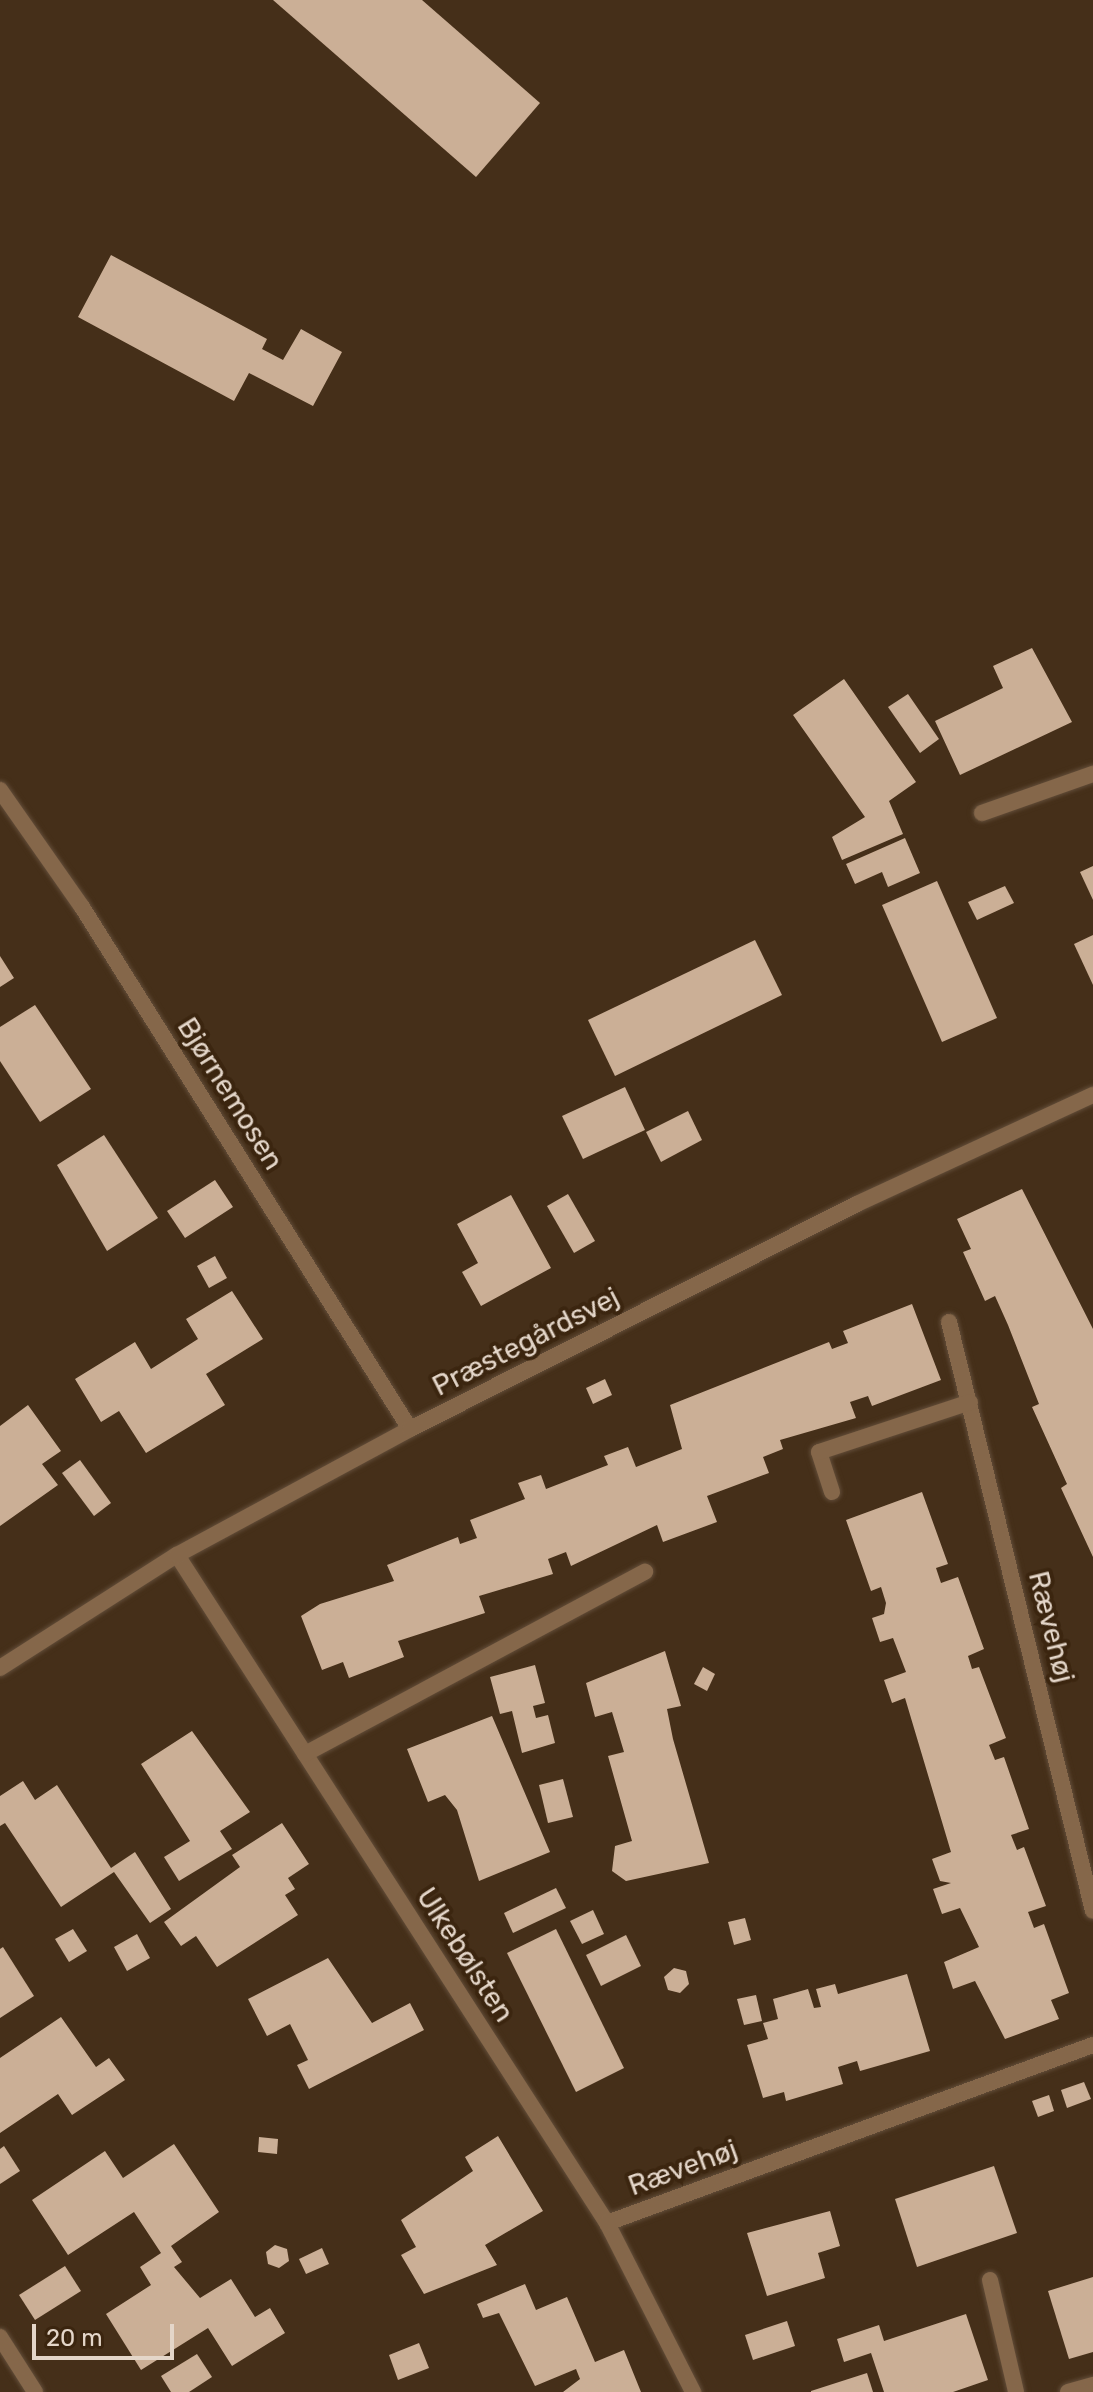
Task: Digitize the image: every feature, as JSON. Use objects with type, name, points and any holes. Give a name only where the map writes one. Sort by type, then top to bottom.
[{"type":"street","points":[[982,813],[1093,774]]},
{"type":"street","name":"Bjørnemosen","points":[[0,790],[82,907],[410,1429]]},
{"type":"street","name":"Præstegårdsvej","points":[[0,1668],[177,1555],[410,1429],[857,1204],[1093,1095]]},
{"type":"street","name":"Rævehøj","points":[[949,1322],[1093,1911]]},
{"type":"street","points":[[832,1492],[819,1452],[970,1402]]},
{"type":"street","name":"Ulkebølsten","points":[[177,1555],[607,2223],[693,2392]]},
{"type":"street","points":[[305,1754],[645,1572]]},
{"type":"street","name":"Rævehøj","points":[[607,2223],[1093,2045]]},
{"type":"street","points":[[990,2280],[1016,2392]]},
{"type":"street","points":[[0,2337],[34,2392]]},
{"type":"street","points":[[1068,2392],[1093,2385]]},
{"type":"building","points":[[273,0],[422,0],[540,103],[476,177]]},
{"type":"building","points":[[111,255],[267,339],[262,349],[283,360],[301,329],[342,352],[313,406],[249,373],[234,401],[78,317]]},
{"type":"building","points":[[1032,648],[1072,722],[960,775],[935,721],[1003,688],[993,666]]},
{"type":"building","points":[[844,679],[916,782],[889,801],[903,834],[842,860],[832,837],[865,817],[793,715]]},
{"type":"building","points":[[908,694],[939,739],[920,753],[888,707]]},
{"type":"building","points":[[905,838],[920,873],[888,887],[882,872],[855,884],[846,864]]},
{"type":"building","points":[[1093,866],[1093,900],[1080,872]]},
{"type":"building","points":[[937,881],[997,1018],[942,1042],[882,905]]},
{"type":"building","points":[[1005,886],[1014,903],[977,920],[968,902]]},
{"type":"building","points":[[1093,935],[1093,985],[1074,944]]},
{"type":"building","points":[[755,940],[782,995],[615,1076],[588,1020]]},
{"type":"building","points":[[0,956],[14,978],[0,987]]},
{"type":"building","points":[[35,1005],[91,1089],[40,1122],[0,1061],[0,1027]]},
{"type":"building","points":[[625,1087],[645,1130],[583,1159],[562,1116]]},
{"type":"building","points":[[688,1111],[702,1140],[661,1162],[646,1132]]},
{"type":"building","points":[[104,1135],[158,1218],[107,1251],[57,1165]]},
{"type":"building","points":[[215,1180],[233,1207],[185,1238],[167,1211]]},
{"type":"building","points":[[1022,1189],[1093,1329],[1093,1557],[1061,1488],[1067,1484],[1032,1407],[1039,1404],[1008,1325],[995,1296],[985,1301],[963,1252],[971,1249],[957,1219]]},
{"type":"building","points":[[568,1194],[595,1241],[574,1253],[547,1206]]},
{"type":"building","points":[[511,1195],[551,1268],[481,1306],[462,1272],[478,1263],[457,1224]]},
{"type":"building","points":[[215,1256],[227,1278],[209,1288],[197,1266]]},
{"type":"building","points":[[232,1291],[263,1339],[206,1374],[225,1405],[146,1453],[119,1411],[101,1422],[75,1379],[135,1342],[151,1369],[198,1339],[186,1319]]},
{"type":"building","points":[[912,1304],[941,1380],[872,1406],[868,1396],[850,1402],[856,1418],[780,1440],[783,1449],[763,1457],[769,1473],[707,1496],[717,1522],[663,1542],[657,1525],[571,1566],[566,1552],[548,1559],[553,1574],[479,1596],[485,1613],[398,1641],[404,1657],[349,1678],[343,1662],[322,1670],[301,1616],[320,1604],[394,1581],[387,1565],[458,1537],[460,1544],[477,1538],[470,1520],[525,1499],[518,1483],[541,1475],[546,1489],[608,1465],[604,1456],[628,1447],[636,1467],[682,1449],[670,1405],[829,1342],[832,1349],[848,1343],[843,1331]]},
{"type":"building","points":[[605,1379],[612,1395],[593,1404],[586,1388]]},
{"type":"building","points":[[28,1405],[61,1451],[42,1464],[58,1485],[0,1526],[0,1426]]},
{"type":"building","points":[[80,1460],[111,1503],[94,1516],[62,1473]]},
{"type":"building","points":[[922,1492],[948,1564],[936,1568],[941,1583],[958,1577],[984,1649],[968,1656],[972,1669],[979,1667],[1006,1738],[989,1745],[995,1760],[1004,1757],[1029,1829],[1011,1835],[1017,1850],[1024,1847],[1046,1906],[1028,1912],[1034,1928],[1044,1924],[1069,1993],[1051,2000],[1059,2019],[1005,2039],[975,1981],[953,1989],[944,1962],[979,1947],[960,1908],[942,1914],[933,1889],[951,1883],[940,1881],[932,1859],[951,1852],[905,1698],[892,1703],[884,1680],[906,1672],[893,1638],[880,1642],[872,1618],[884,1614],[886,1603],[881,1587],[871,1591],[846,1520]]},
{"type":"building","points":[[665,1651],[681,1706],[667,1709],[673,1739],[709,1863],[626,1881],[612,1871],[615,1846],[632,1841],[608,1756],[624,1752],[612,1712],[595,1717],[586,1683]]},
{"type":"building","points":[[535,1665],[545,1703],[533,1706],[536,1718],[548,1715],[555,1743],[522,1753],[512,1711],[500,1714],[490,1677]]},
{"type":"building","points":[[703,1667],[715,1674],[707,1691],[694,1684]]},
{"type":"building","points":[[492,1716],[550,1852],[479,1881],[457,1810],[445,1795],[428,1802],[407,1749]]},
{"type":"building","points":[[192,1731],[250,1812],[220,1831],[232,1849],[179,1881],[164,1857],[190,1841],[141,1764]]},
{"type":"building","points":[[563,1779],[573,1817],[548,1823],[539,1785]]},
{"type":"building","points":[[23,1781],[35,1800],[57,1785],[111,1868],[135,1852],[171,1909],[150,1923],[114,1872],[61,1907],[5,1823],[0,1826],[0,1796]]},
{"type":"building","points":[[282,1823],[309,1864],[288,1878],[295,1889],[285,1895],[298,1915],[217,1967],[196,1936],[181,1946],[164,1922],[240,1867],[232,1855]]},
{"type":"building","points":[[556,1888],[566,1908],[513,1933],[504,1913]]},
{"type":"building","points":[[593,1910],[604,1934],[582,1944],[570,1921]]},
{"type":"building","points":[[745,1918],[751,1940],[734,1945],[728,1922]]},
{"type":"building","points":[[73,1929],[87,1951],[69,1962],[55,1939]]},
{"type":"building","points":[[556,1929],[624,2068],[576,2092],[507,1953]]},
{"type":"building","points":[[137,1934],[150,1958],[127,1971],[114,1947]]},
{"type":"building","points":[[626,1935],[641,1966],[601,1986],[586,1955]]},
{"type":"building","points":[[3,1947],[34,1996],[0,2018],[0,1949]]},
{"type":"building","points":[[328,1958],[372,2023],[410,2003],[424,2030],[309,2089],[297,2065],[308,2060],[290,2024],[267,2036],[248,1999]]},
{"type":"building","points":[[674,1968],[686,1971],[689,1984],[680,1993],[668,1990],[664,1977]]},
{"type":"building","points":[[907,1974],[930,2051],[860,2071],[857,2061],[838,2067],[843,2084],[786,2101],[784,2092],[763,2098],[747,2045],[768,2039],[763,2023],[778,2019],[773,1999],[808,1989],[814,2008],[821,2007],[816,1989],[835,1984],[838,1994]]},
{"type":"building","points":[[756,1995],[762,2021],[744,2025],[737,1999]]},
{"type":"building","points":[[61,2017],[96,2067],[109,2058],[125,2080],[72,2115],[58,2094],[0,2133],[0,2058]]},
{"type":"building","points":[[1084,2082],[1091,2099],[1067,2108],[1061,2090]]},
{"type":"building","points":[[1049,2095],[1054,2111],[1038,2117],[1032,2101]]},
{"type":"building","points":[[498,2136],[543,2211],[485,2245],[497,2265],[424,2294],[401,2255],[416,2247],[401,2220],[473,2171],[465,2157]]},
{"type":"building","points":[[259,2137],[278,2139],[277,2154],[258,2152]]},
{"type":"building","points":[[174,2144],[219,2212],[171,2246],[182,2262],[174,2267],[200,2298],[231,2279],[255,2317],[270,2308],[285,2333],[232,2366],[208,2328],[141,2370],[106,2314],[151,2285],[140,2267],[161,2253],[134,2212],[68,2255],[32,2200],[105,2151],[123,2178]]},
{"type":"building","points":[[4,2146],[20,2171],[0,2184],[0,2149]]},
{"type":"building","points":[[994,2166],[1017,2233],[917,2267],[895,2199]]},
{"type":"building","points":[[830,2211],[840,2246],[818,2253],[825,2278],[767,2296],[747,2233]]},
{"type":"building","points":[[275,2245],[287,2249],[289,2261],[279,2268],[268,2264],[266,2252]]},
{"type":"building","points":[[322,2248],[329,2264],[306,2274],[299,2259]]},
{"type":"building","points":[[65,2266],[81,2291],[35,2320],[19,2295]]},
{"type":"building","points":[[1093,2277],[1093,2352],[1069,2359],[1048,2291]]},
{"type":"building","points":[[525,2284],[536,2310],[567,2297],[595,2362],[624,2350],[641,2392],[563,2392],[580,2379],[576,2369],[535,2386],[499,2313],[483,2318],[477,2304]]},
{"type":"building","points":[[966,2314],[988,2380],[953,2392],[884,2392],[871,2353],[844,2362],[837,2339],[879,2325],[884,2341]]},
{"type":"building","points":[[787,2321],[795,2346],[753,2360],[745,2335]]},
{"type":"building","points":[[419,2343],[429,2368],[398,2380],[389,2355]]},
{"type":"building","points":[[197,2354],[212,2377],[189,2392],[171,2392],[161,2376]]},
{"type":"building","points":[[867,2373],[873,2392],[811,2392],[811,2391]]}]
